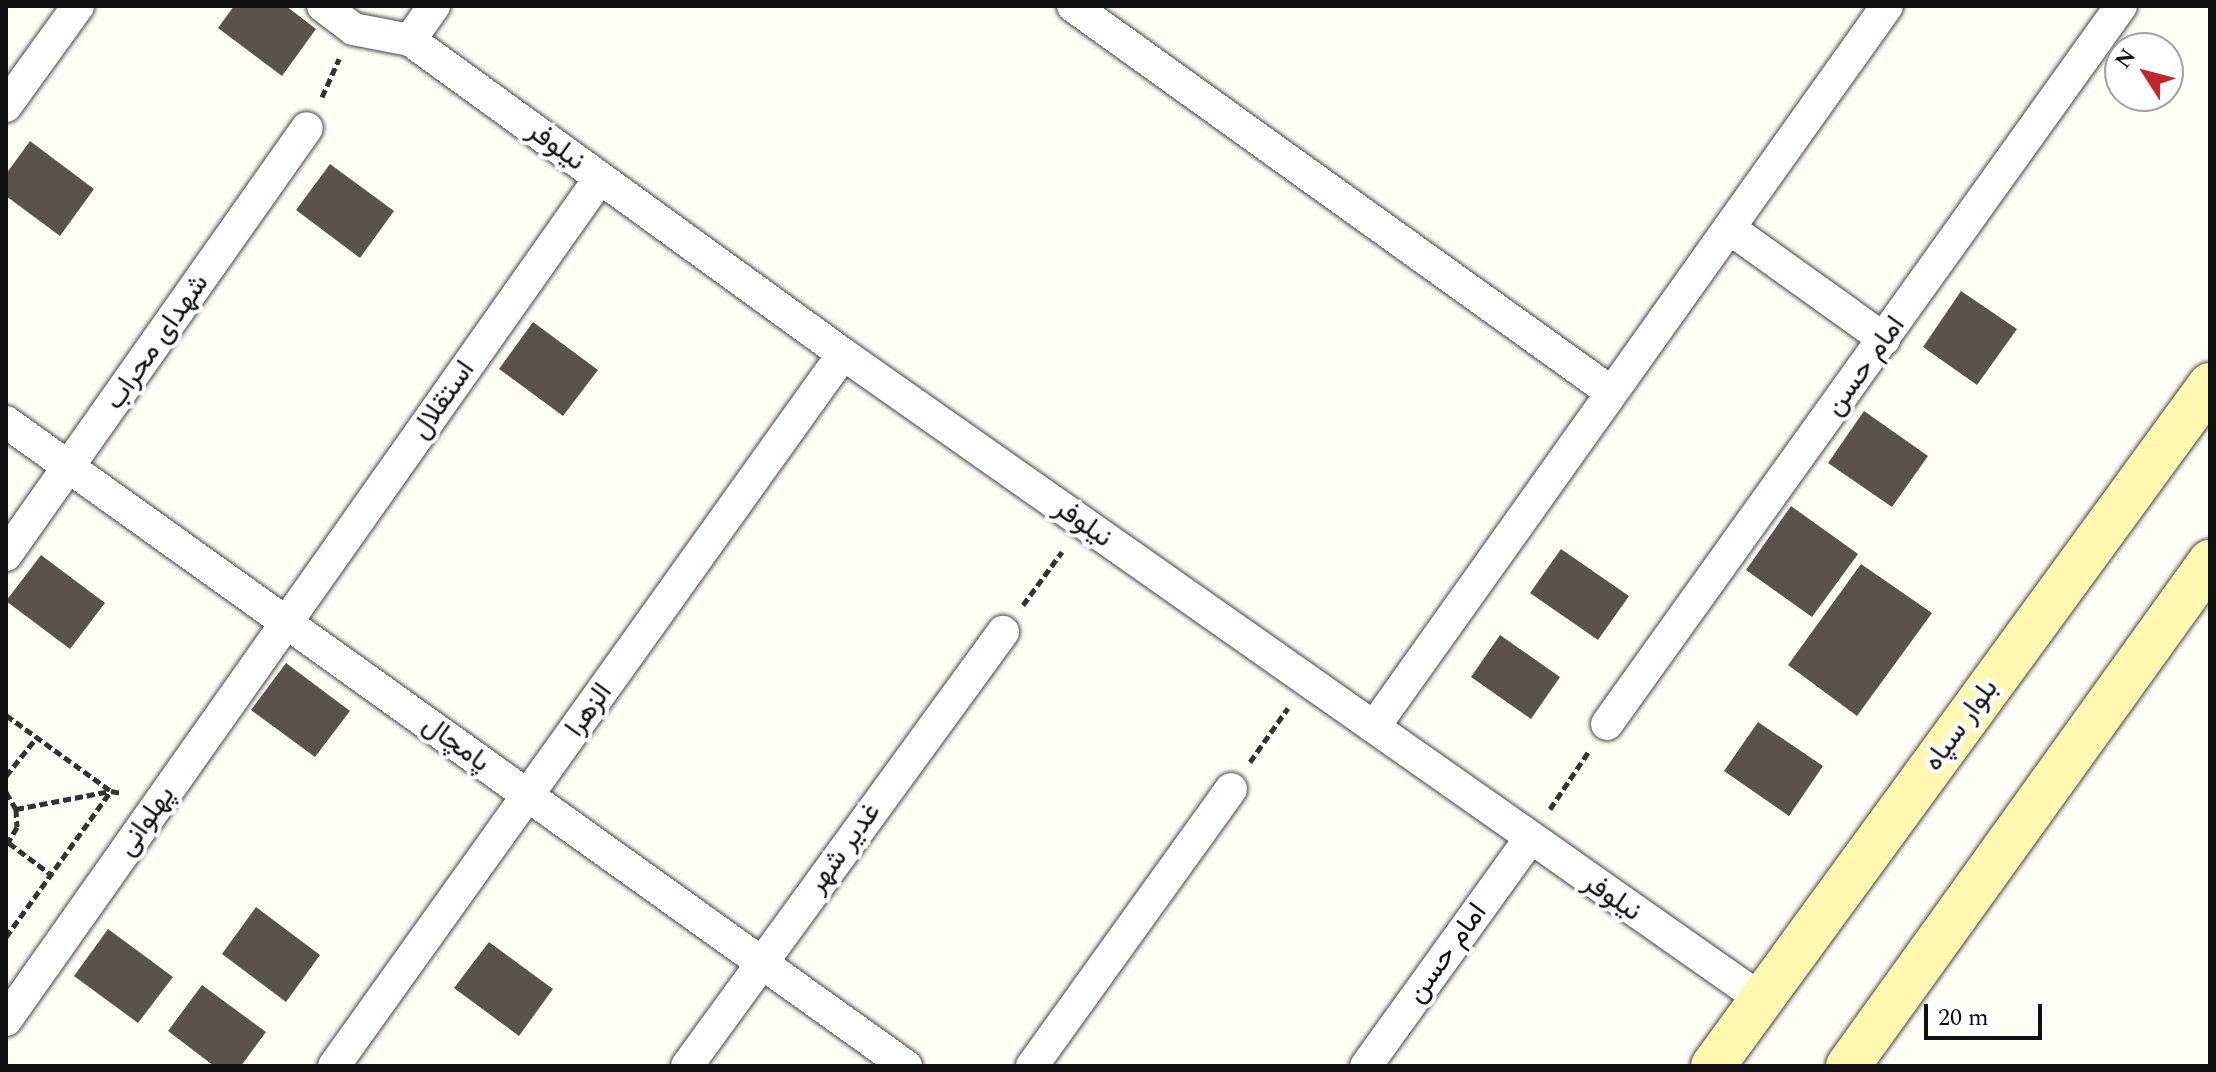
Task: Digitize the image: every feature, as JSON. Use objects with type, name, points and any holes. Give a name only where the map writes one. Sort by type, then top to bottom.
[{"type":"main road","name":"بلوار سپاه","points":[[1713,1066],[2210,385]]},
{"type":"main road","points":[[1848,1066],[2210,562]]},
{"type":"street","points":[[6,106],[78,6]]},
{"type":"street","points":[[323,6],[353,29],[410,40],[434,6]]},
{"type":"street","points":[[1073,6],[1611,392]]},
{"type":"street","name":"امام حسن","points":[[1607,724],[2121,6]]},
{"type":"street","points":[[1374,727],[1729,228],[1876,10]]},
{"type":"street","name":"نیلوفر","points":[[410,40],[843,354],[1374,727],[1529,840],[1761,999]]},
{"type":"street","name":"شهدای محراب","points":[[6,555],[307,128]]},
{"type":"street","name":"استقلال","points":[[286,623],[600,178]]},
{"type":"street","points":[[1729,228],[1884,339]]},
{"type":"street","name":"الزهرا","points":[[334,1066],[843,354]]},
{"type":"street","name":"پامچال","points":[[6,422],[906,1066]]},
{"type":"street","name":"پهلوانی","points":[[6,1020],[286,623]]},
{"type":"street","name":"غدیر شهر","points":[[687,1066],[1003,632]]},
{"type":"street","points":[[1032,1066],[1231,789]]},
{"type":"street","name":"امام حسن","points":[[1366,1066],[1529,840]]},
{"type":"path","points":[[307,128],[353,29]]},
{"type":"path","points":[[1003,632],[1084,523]]},
{"type":"path","points":[[1231,789],[1308,681]]},
{"type":"path","points":[[6,715],[111,791]]},
{"type":"path","points":[[1529,840],[1607,724]]},
{"type":"path","points":[[6,776],[37,737]]},
{"type":"path","points":[[16,809],[111,791],[162,799]]},
{"type":"path","points":[[6,937],[49,873],[111,791]]},
{"type":"path","points":[[6,792],[16,809],[17,827],[8,844],[49,873]]},
{"type":"building","points":[[234,6],[286,6],[316,29],[282,76],[218,28]]},
{"type":"building","points":[[30,141],[94,189],[60,236],[6,196],[6,174]]},
{"type":"building","points":[[330,164],[394,211],[360,258],[296,210]]},
{"type":"building","points":[[1961,291],[2017,329],[1977,385],[1923,347]]},
{"type":"building","points":[[533,322],[598,370],[563,416],[499,369]]},
{"type":"building","points":[[1864,411],[1928,456],[1892,507],[1828,463]]},
{"type":"building","points":[[1791,506],[1858,554],[1812,617],[1746,570]]},
{"type":"building","points":[[1561,549],[1629,596],[1598,640],[1530,593]]},
{"type":"building","points":[[41,555],[105,603],[70,649],[6,601]]},
{"type":"building","points":[[1861,564],[1932,613],[1857,716],[1788,665]]},
{"type":"building","points":[[1500,635],[1560,677],[1531,719],[1471,677]]},
{"type":"building","points":[[286,663],[350,711],[315,757],[251,710]]},
{"type":"building","points":[[1758,722],[1823,766],[1789,816],[1724,771]]},
{"type":"building","points":[[256,907],[320,955],[286,1002],[222,954]]},
{"type":"building","points":[[108,929],[173,977],[138,1023],[74,976]]},
{"type":"building","points":[[489,942],[553,989],[519,1036],[454,988]]},
{"type":"building","points":[[202,985],[266,1032],[241,1066],[214,1066],[168,1031]]}]
